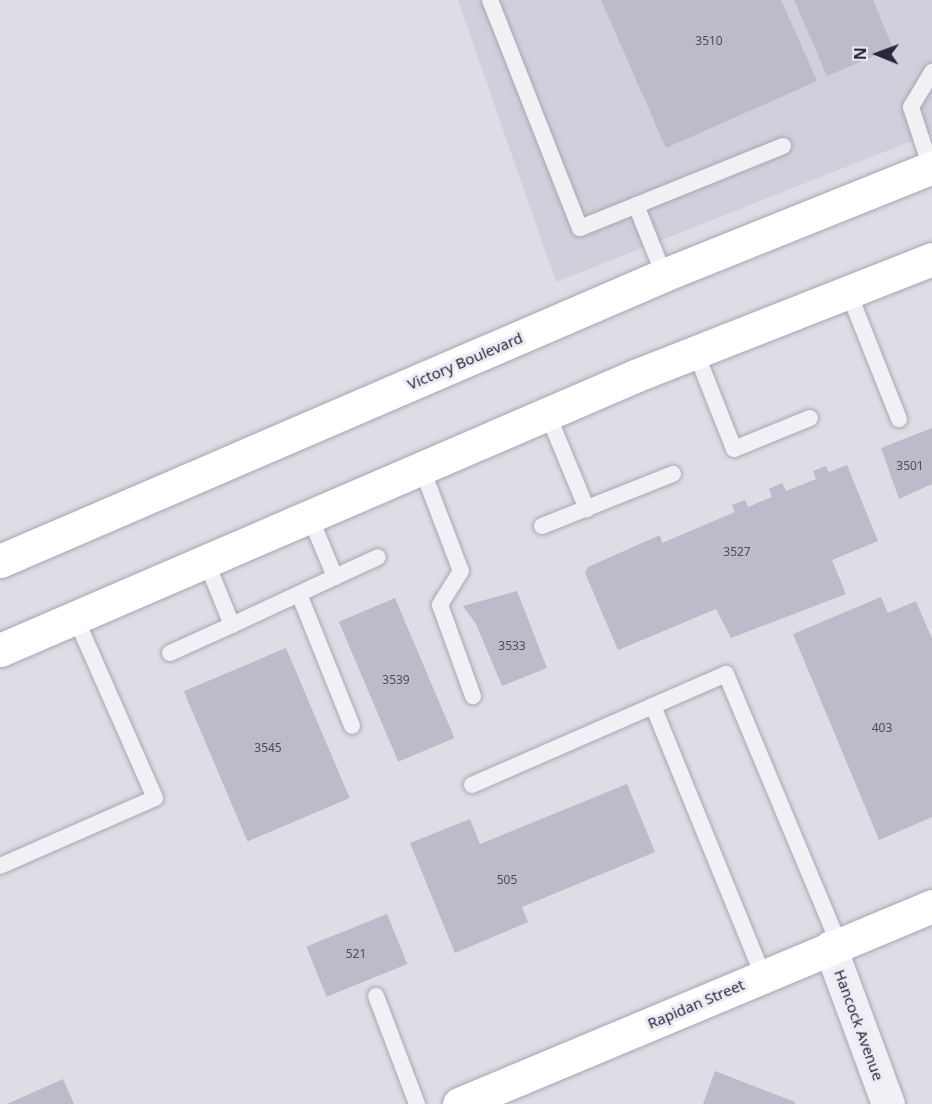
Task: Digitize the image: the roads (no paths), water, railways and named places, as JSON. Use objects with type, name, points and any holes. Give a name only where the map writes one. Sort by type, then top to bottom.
[{"type":"main road","name":"Victory Boulevard","points":[[0,561],[664,275],[931,167]]},
{"type":"main road","points":[[0,650],[548,415],[848,291],[932,259]]},
{"type":"main road","name":"Rapidan Street","points":[[459,1104],[932,906]]},
{"type":"street","name":"Hancock Avenue","points":[[835,945],[888,1104]]},
{"type":"lane","points":[[490,0],[580,228],[783,146]]},
{"type":"lane","points":[[931,167],[911,107],[932,72]]},
{"type":"lane","points":[[636,205],[664,275]]},
{"type":"lane","points":[[848,291],[899,419]]},
{"type":"lane","points":[[696,353],[734,449],[810,418]]},
{"type":"lane","points":[[548,415],[587,509]]},
{"type":"lane","points":[[422,469],[461,571],[440,605],[473,696]]},
{"type":"lane","points":[[542,526],[673,474]]},
{"type":"lane","points":[[310,517],[335,577]]},
{"type":"lane","points":[[170,653],[378,557]]},
{"type":"lane","points":[[206,561],[232,625]]},
{"type":"lane","points":[[299,594],[352,726]]},
{"type":"lane","points":[[0,866],[154,798],[75,617]]},
{"type":"lane","points":[[472,785],[726,674],[835,945]]},
{"type":"lane","points":[[653,706],[763,976]]},
{"type":"lane","points":[[376,996],[417,1104]]}]
